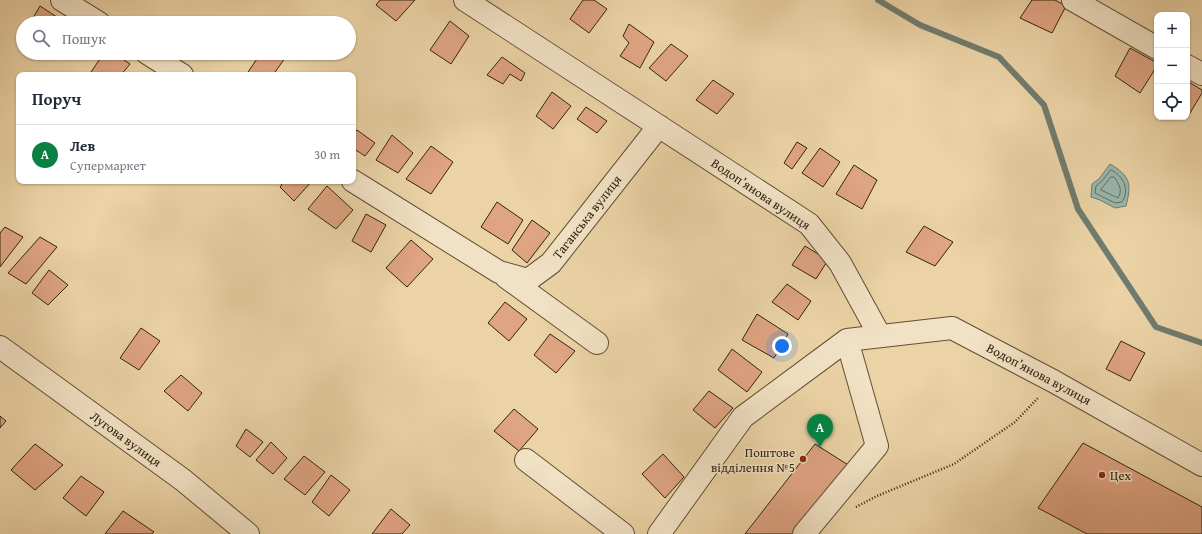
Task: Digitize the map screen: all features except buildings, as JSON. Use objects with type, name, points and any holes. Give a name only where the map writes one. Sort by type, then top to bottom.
[{"type":"street","points":[[62,0],[88,16]]},
{"type":"street","name":"Водоп’янова вулиця","points":[[465,0],[809,224],[840,263],[880,336],[952,328],[1053,381],[1202,465]]},
{"type":"street","points":[[1073,0],[1154,46]]},
{"type":"street","points":[[158,60],[177,72]]},
{"type":"street","points":[[1190,68],[1202,74]]},
{"type":"street","name":"Таганська вулиця","points":[[499,272],[528,280],[551,263],[659,126]]},
{"type":"street","name":"Таганська вулиця","points":[[356,183],[499,272],[597,343]]},
{"type":"street","points":[[659,534],[743,418],[847,340],[880,336]]},
{"type":"street","points":[[804,534],[877,446],[847,340]]},
{"type":"street","name":"Лугова вулиця","points":[[0,347],[183,480],[248,534]]},
{"type":"street","points":[[526,460],[623,534]]},
{"type":"path","points":[[849,510],[877,496],[954,464],[1015,422],[1039,397]]},
{"type":"water","points":[[1110,164],[1122,172],[1128,181],[1129,191],[1126,206],[1115,208],[1091,197],[1092,184],[1099,179]]},
{"type":"waterway","points":[[878,0],[920,25],[999,57],[1044,105],[1078,209],[1156,327],[1202,343]]},
{"type":"place","name":"Лев","points":[[820,447]]},
{"type":"place","name":"Поштове відділення №5","points":[[803,459]]},
{"type":"place","name":"Цех","points":[[1102,475]]}]
